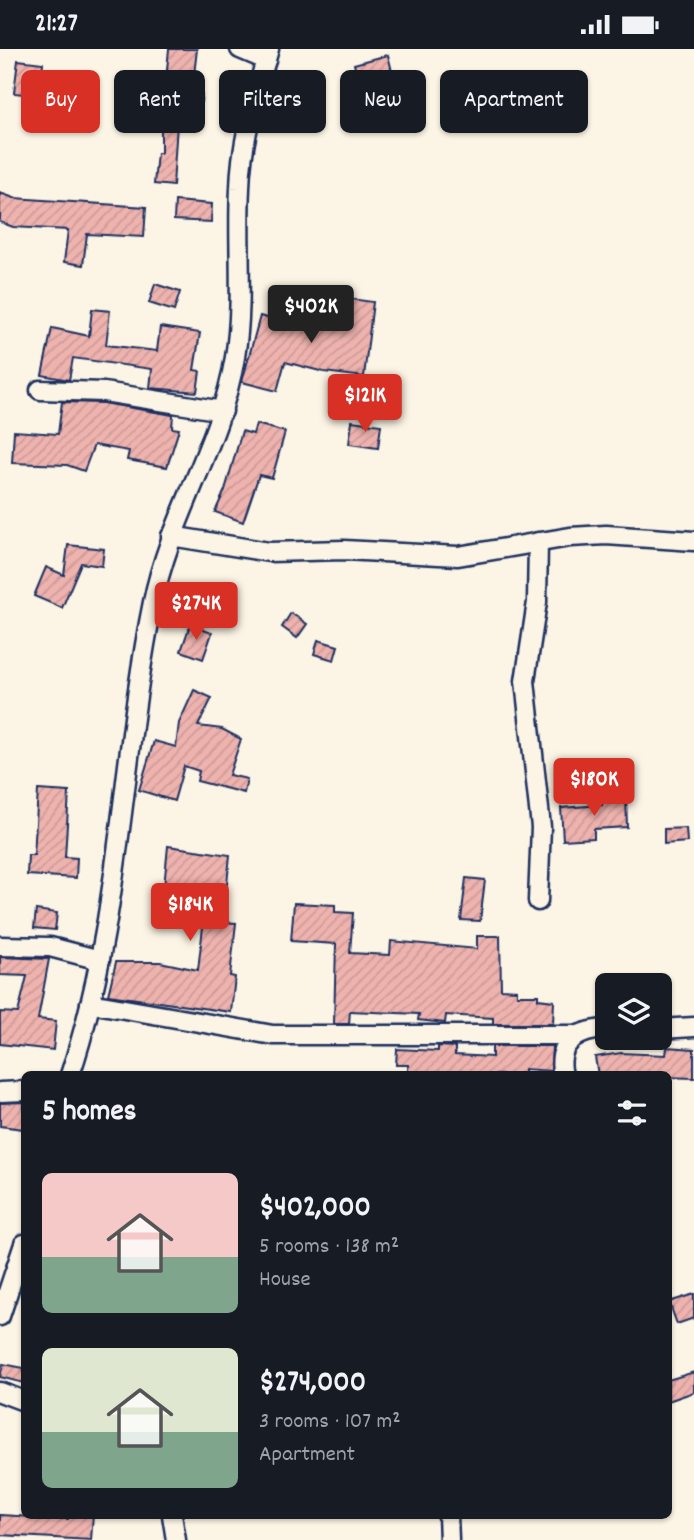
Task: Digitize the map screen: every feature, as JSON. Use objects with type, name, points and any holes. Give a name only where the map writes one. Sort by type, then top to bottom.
[{"type":"street","points":[[71,1071],[100,960],[137,685],[153,600],[171,536],[223,411],[236,352],[242,159],[267,55],[240,49]]},
{"type":"street","points":[[40,390],[104,392],[223,411]]},
{"type":"street","points":[[171,536],[269,552],[344,550],[458,556],[538,541],[606,535],[694,541]]},
{"type":"street","points":[[538,541],[537,602],[525,681],[541,827],[538,901]]},
{"type":"street","points":[[0,946],[51,947],[100,960]]},
{"type":"street","points":[[90,1003],[274,1035],[575,1035],[595,1031]]},
{"type":"street","points":[[672,1028],[694,1027]]},
{"type":"street","points":[[563,1071],[561,1057],[564,1047],[575,1035]]},
{"type":"street","points":[[0,1092],[21,1091]]},
{"type":"street","points":[[0,1316],[21,1253]]},
{"type":"street","points":[[0,1392],[21,1400]]},
{"type":"street","points":[[173,1519],[176,1540]]},
{"type":"street","points":[[448,1519],[449,1540]]},
{"type":"building","points":[[169,49],[197,49],[195,70],[167,70]]},
{"type":"building","points":[[388,55],[392,70],[356,70],[354,64]]},
{"type":"building","points":[[18,60],[43,63],[42,70],[21,70],[21,94],[14,93]]},
{"type":"building","points":[[161,133],[176,133],[173,186],[154,184],[157,153],[161,153]]},
{"type":"building","points":[[0,193],[14,198],[146,207],[144,237],[87,234],[83,265],[64,262],[68,230],[13,227],[0,222]]},
{"type":"building","points":[[175,201],[212,204],[211,222],[174,220]]},
{"type":"building","points":[[155,284],[180,292],[174,311],[149,303]]},
{"type":"building","points":[[343,298],[373,302],[364,377],[324,372],[285,362],[277,391],[242,382],[260,316],[304,328],[308,311],[340,318]]},
{"type":"building","points":[[92,309],[110,311],[106,345],[157,351],[160,327],[200,333],[194,370],[200,371],[197,392],[150,388],[152,369],[73,358],[69,380],[42,375],[52,328],[89,336]]},
{"type":"building","points":[[62,402],[103,403],[173,415],[172,428],[179,429],[167,467],[127,460],[129,451],[94,445],[84,471],[67,465],[12,463],[14,431],[58,434]]},
{"type":"building","points":[[352,421],[381,425],[378,448],[349,444]]},
{"type":"building","points":[[256,424],[285,432],[272,478],[259,475],[243,522],[215,512],[225,490],[242,431],[253,434]]},
{"type":"building","points":[[68,545],[104,549],[102,566],[81,563],[62,608],[34,596],[46,567],[64,575]]},
{"type":"building","points":[[291,613],[307,624],[297,638],[282,627]]},
{"type":"building","points":[[190,625],[212,633],[203,659],[181,651]]},
{"type":"building","points":[[318,640],[338,646],[334,660],[314,654]]},
{"type":"building","points":[[194,690],[212,698],[198,726],[222,729],[241,739],[229,775],[247,779],[244,793],[197,781],[199,771],[184,766],[174,801],[139,790],[154,741],[176,747],[179,723]]},
{"type":"building","points":[[38,790],[69,792],[65,857],[77,858],[76,878],[27,875],[28,855],[34,855]]},
{"type":"building","points":[[626,795],[627,827],[594,829],[594,838],[563,840],[561,808],[602,805],[601,796]]},
{"type":"building","points":[[686,828],[687,842],[664,844],[664,829]]},
{"type":"building","points":[[168,846],[230,855],[223,922],[236,923],[230,976],[235,977],[231,1012],[108,995],[116,962],[160,962],[198,970],[207,892],[164,887]]},
{"type":"building","points":[[466,878],[485,880],[480,921],[461,920]]},
{"type":"building","points":[[294,903],[335,905],[335,912],[353,913],[350,953],[390,955],[391,941],[477,949],[477,936],[500,936],[501,989],[517,990],[517,995],[538,995],[538,999],[554,1001],[553,1024],[493,1024],[493,1018],[446,1015],[445,1023],[418,1020],[419,1014],[350,1011],[349,1024],[334,1024],[336,944],[291,941]]},
{"type":"building","points":[[36,910],[57,913],[55,930],[34,928]]},
{"type":"building","points":[[0,957],[49,959],[38,1019],[56,1021],[53,1050],[0,1044],[0,1012],[18,1013],[27,976],[0,975]]},
{"type":"building","points":[[438,1046],[455,1047],[455,1055],[492,1057],[492,1046],[552,1046],[551,1071],[408,1071],[408,1065],[396,1065],[397,1049],[438,1051]]},
{"type":"building","points":[[672,1047],[694,1049],[694,1078],[672,1077],[672,1071],[597,1071],[595,1057],[621,1053],[666,1055],[667,1050],[672,1050]]},
{"type":"building","points":[[21,1102],[21,1129],[0,1126],[0,1103]]},
{"type":"building","points":[[694,1294],[694,1318],[677,1324],[672,1301]]},
{"type":"building","points":[[3,1364],[21,1367],[21,1382],[0,1377]]},
{"type":"building","points":[[694,1372],[694,1392],[672,1400],[672,1379]]},
{"type":"building","points":[[0,1515],[21,1516],[21,1519],[93,1519],[91,1540],[0,1535]]}]
